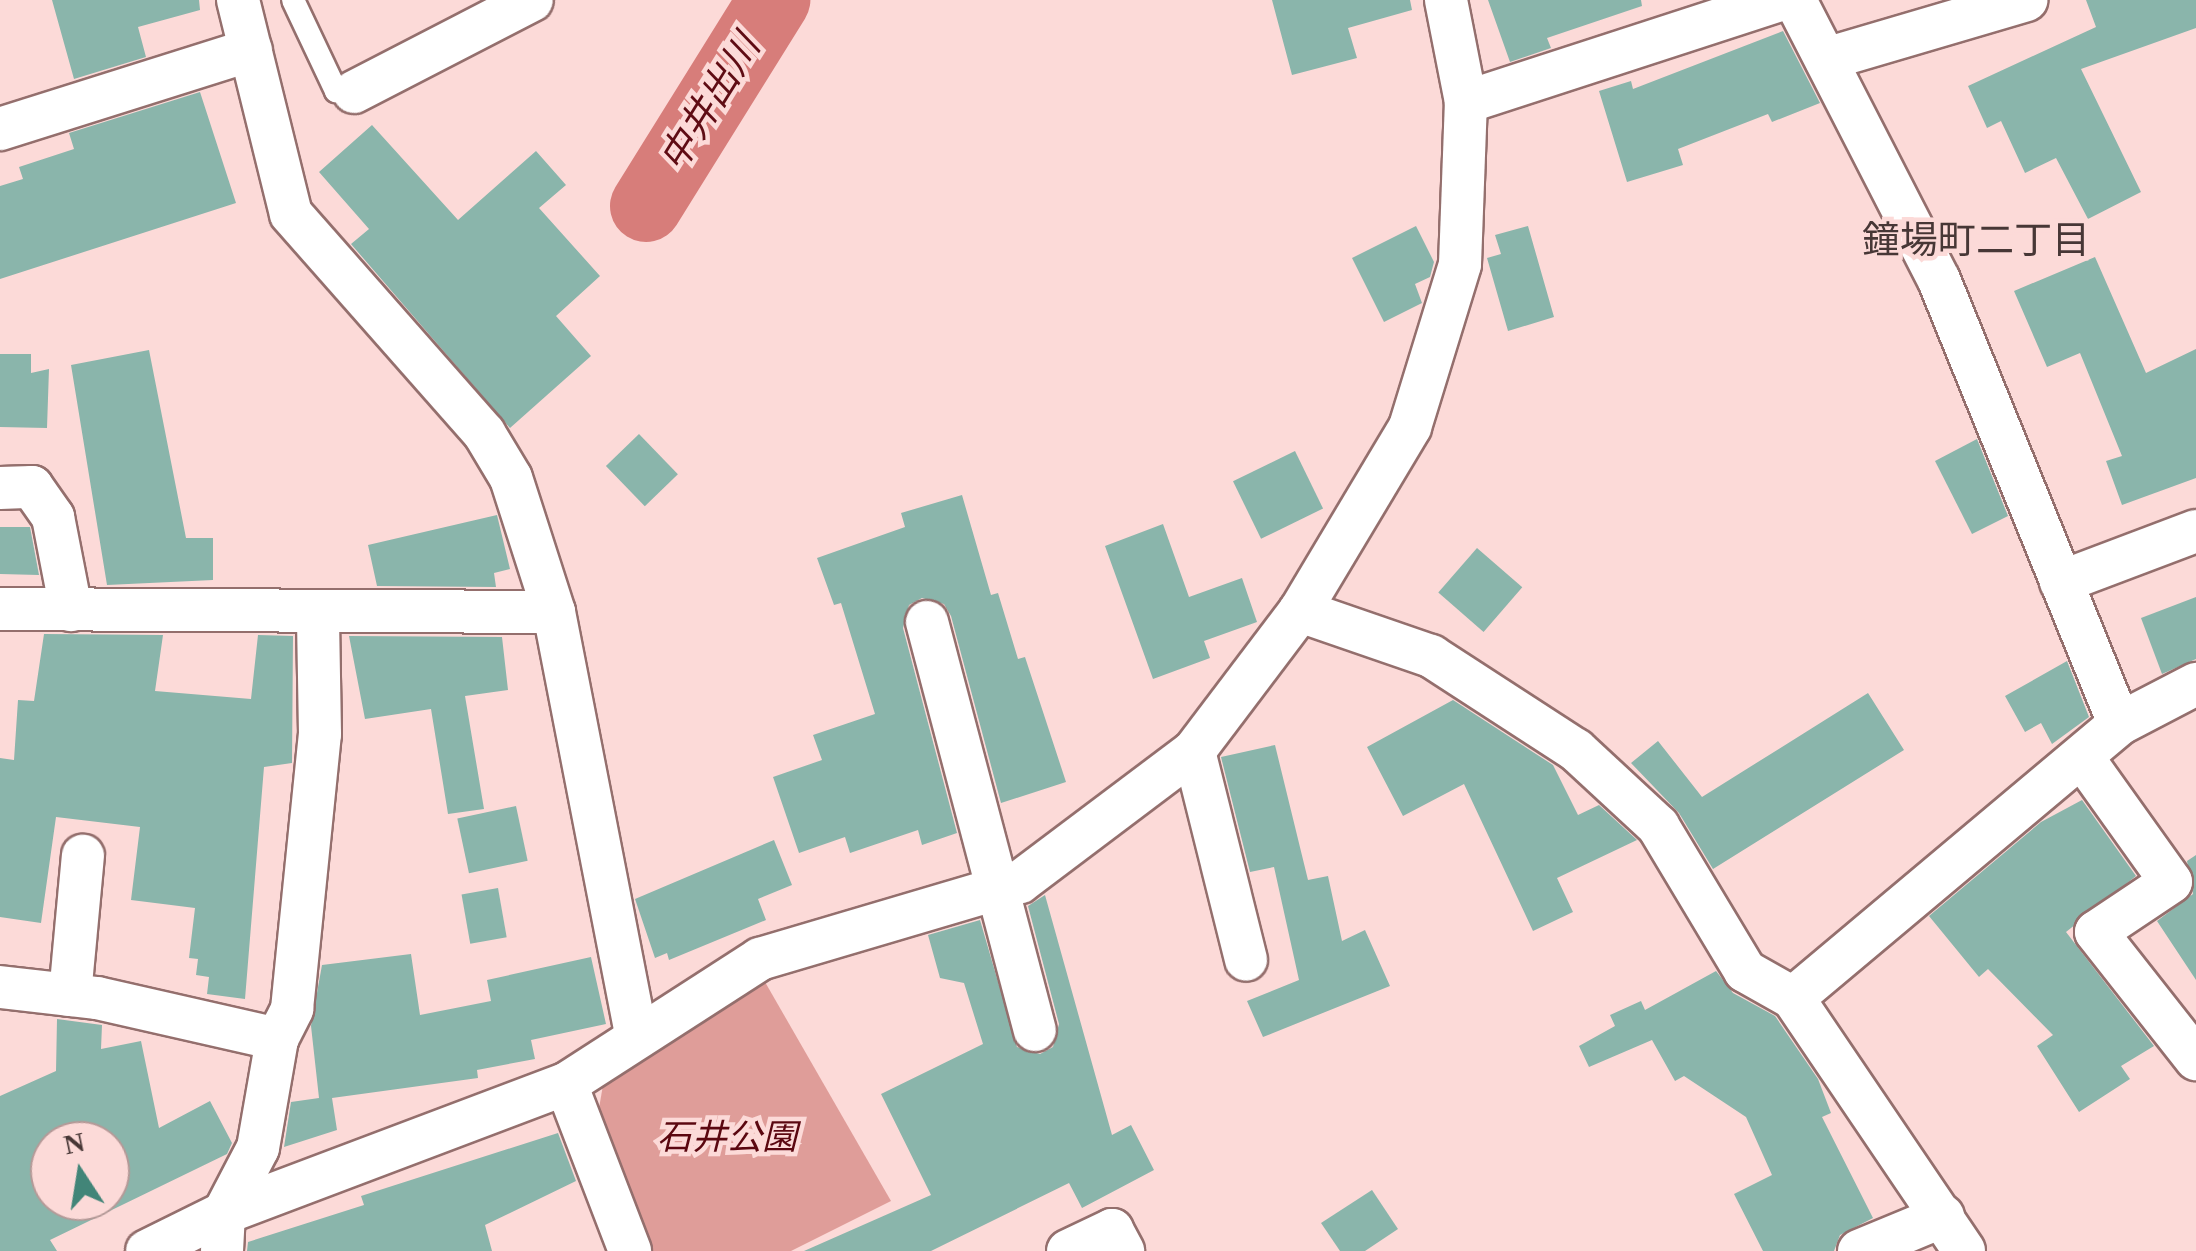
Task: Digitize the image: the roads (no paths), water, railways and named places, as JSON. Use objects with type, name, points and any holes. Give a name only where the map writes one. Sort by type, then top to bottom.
[{"type":"street","points":[[238,0],[291,214],[484,433],[512,478],[554,612],[636,1035]]},
{"type":"street","points":[[354,92],[532,0]]},
{"type":"street","points":[[147,1251],[223,1232],[566,1084],[636,1035],[760,959],[1020,882],[1194,751],[1300,611],[1410,427],[1460,264],[1466,102],[1446,0]]},
{"type":"street","points":[[1466,102],[1780,0]]},
{"type":"street","points":[[1795,0],[1939,280],[2119,724]]},
{"type":"street","points":[[1826,60],[2027,0]]},
{"type":"street","points":[[0,129],[251,50]]},
{"type":"street","points":[[0,488],[32,487],[53,517],[71,610]]},
{"type":"street","points":[[2062,582],[2196,531]]},
{"type":"street","points":[[0,609],[318,614],[554,612]]},
{"type":"street","points":[[1300,611],[1431,656],[1576,750],[1658,826],[1745,972],[1793,998],[1953,1233],[1859,1251]]},
{"type":"street","points":[[223,1232],[258,1148],[277,1038],[292,1008],[320,734],[318,614]]},
{"type":"street","points":[[926,622],[1000,887],[1035,1030]]},
{"type":"street","points":[[1793,998],[2119,724],[2196,684]]},
{"type":"street","points":[[1194,751],[1246,960]]},
{"type":"street","points":[[2082,758],[2171,882],[2096,932],[2196,1059]]},
{"type":"street","points":[[70,995],[84,856]]},
{"type":"street","points":[[0,987],[70,995],[277,1038]]},
{"type":"street","points":[[566,1084],[630,1251]]},
{"type":"street","points":[[1068,1251],[1112,1230],[1123,1251]]},
{"type":"lane","points":[[293,0],[336,91],[354,92]]},
{"type":"waterway","name":"中井出川","points":[[646,206],[774,0]]},
{"type":"district","name":"鐘場町二丁目","points":[[1976,241]]},
{"type":"park label","name":"石井公園","points":[[727,1138]]}]
